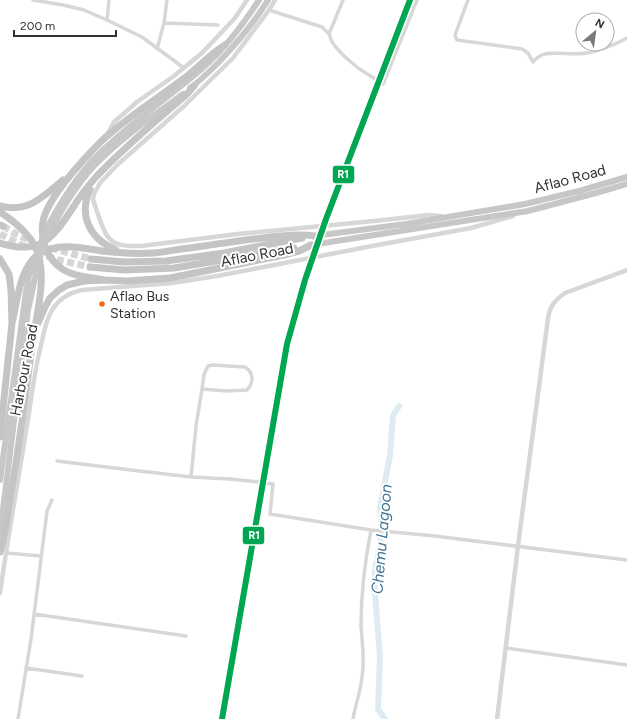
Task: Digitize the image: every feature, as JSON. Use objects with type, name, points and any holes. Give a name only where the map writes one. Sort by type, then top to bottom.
[{"type":"highway","points":[[63,203],[106,154],[205,66],[225,45],[252,12],[259,0]]},
{"type":"highway","points":[[0,243],[18,247],[35,246],[51,236],[58,229],[75,204],[96,178],[209,72],[243,35],[268,0]]},
{"type":"highway","points":[[0,206],[14,209],[29,206],[44,196],[71,174],[107,136],[127,119],[188,75],[225,45]]},
{"type":"highway","points":[[162,105],[194,86]]},
{"type":"highway","points":[[71,174],[52,201],[45,215],[42,227],[43,242],[53,260],[61,268],[74,275],[104,280]]},
{"type":"highway","name":"Aflao Road","points":[[627,177],[599,186],[547,199],[406,224],[314,236],[224,253],[166,261],[90,263],[125,270],[174,268],[528,211],[627,184]]},
{"type":"highway","points":[[96,178],[89,191],[85,206],[86,218],[89,227],[96,237],[106,246],[126,253]]},
{"type":"highway","name":"Harbour Road","points":[[0,480],[17,351],[29,275],[44,234],[63,203]]},
{"type":"highway","name":"Harbour Road","points":[[0,533],[25,332],[34,279],[43,246],[60,214],[63,203]]},
{"type":"highway","points":[[0,212],[24,232],[35,246],[41,269],[41,284],[19,442],[5,528],[3,552]]},
{"type":"highway","points":[[0,436],[12,323],[18,293],[23,276],[38,254],[57,248],[75,247],[126,253],[154,253],[296,234],[308,234],[314,236]]},
{"type":"highway","points":[[33,334],[50,298],[67,285],[84,281],[128,281],[170,278],[284,255],[299,251],[311,245]]},
{"type":"highway","points":[[0,259],[9,274],[12,323]]},
{"type":"street","points":[[33,0],[84,10],[107,20],[142,37],[184,68]]},
{"type":"street","points":[[62,0],[63,5]]},
{"type":"street","points":[[107,20],[109,0]]},
{"type":"street","points":[[157,49],[164,22],[167,0]]},
{"type":"street","points":[[107,136],[114,122],[137,102],[202,53],[235,18],[247,0]]},
{"type":"street","points":[[275,0],[270,10],[322,27],[329,34],[332,42],[344,56],[358,68],[384,84],[417,0]]},
{"type":"street","points":[[329,34],[344,0]]},
{"type":"street","points":[[468,0],[455,35],[458,40],[522,48],[528,53],[533,62],[545,53],[572,55],[586,54],[627,38]]},
{"type":"street","name":"Aflao Road","points":[[270,10],[233,58],[190,100],[100,182],[94,194],[94,200],[106,236],[115,243],[126,246],[141,246],[238,234],[429,215],[449,217]]},
{"type":"street","points":[[164,22],[218,25]]},
{"type":"street","name":"Aflao Road","points":[[61,298],[72,292],[82,290],[172,284],[217,276],[471,228],[528,211]]},
{"type":"street","points":[[497,719],[518,546],[550,310],[553,303],[565,293],[627,270]]},
{"type":"street","name":"Harbour Road","points":[[0,593],[3,552],[17,490],[32,384],[38,354],[50,313],[61,298]]},
{"type":"street","points":[[191,476],[196,426],[204,375],[208,366],[245,367],[249,369],[252,374],[253,380],[251,386],[247,390],[202,389]]},
{"type":"street","points":[[57,461],[131,470],[259,482]]},
{"type":"street","points":[[266,483],[274,484],[270,514],[371,530],[518,546],[627,560]]},
{"type":"street","points":[[18,719],[34,614],[47,511],[52,500]]},
{"type":"street","points":[[353,719],[362,678],[364,656],[361,625],[362,595],[366,553],[371,530]]},
{"type":"street","points":[[3,552],[41,556]]},
{"type":"street","points":[[34,614],[186,636]]},
{"type":"street","points":[[506,648],[627,665]]},
{"type":"street","points":[[26,668],[82,676]]},
{"type":"waterway","name":"Chemu Lagoon","points":[[385,719],[378,709],[380,656],[374,581],[380,547],[382,524],[380,508],[390,455],[393,416],[399,406]]},
{"type":"tunnel","points":[[3,226],[33,242]]},
{"type":"tunnel","points":[[0,234],[25,247]]},
{"type":"tunnel","points":[[51,248],[91,259]]},
{"type":"tunnel","points":[[47,256],[90,267]]},
{"type":"transit line","name":"R1","points":[[222,719],[287,344],[305,280],[326,219],[410,0]]},
{"type":"place","name":"Aflao Bus Station","points":[[102,304]]}]
